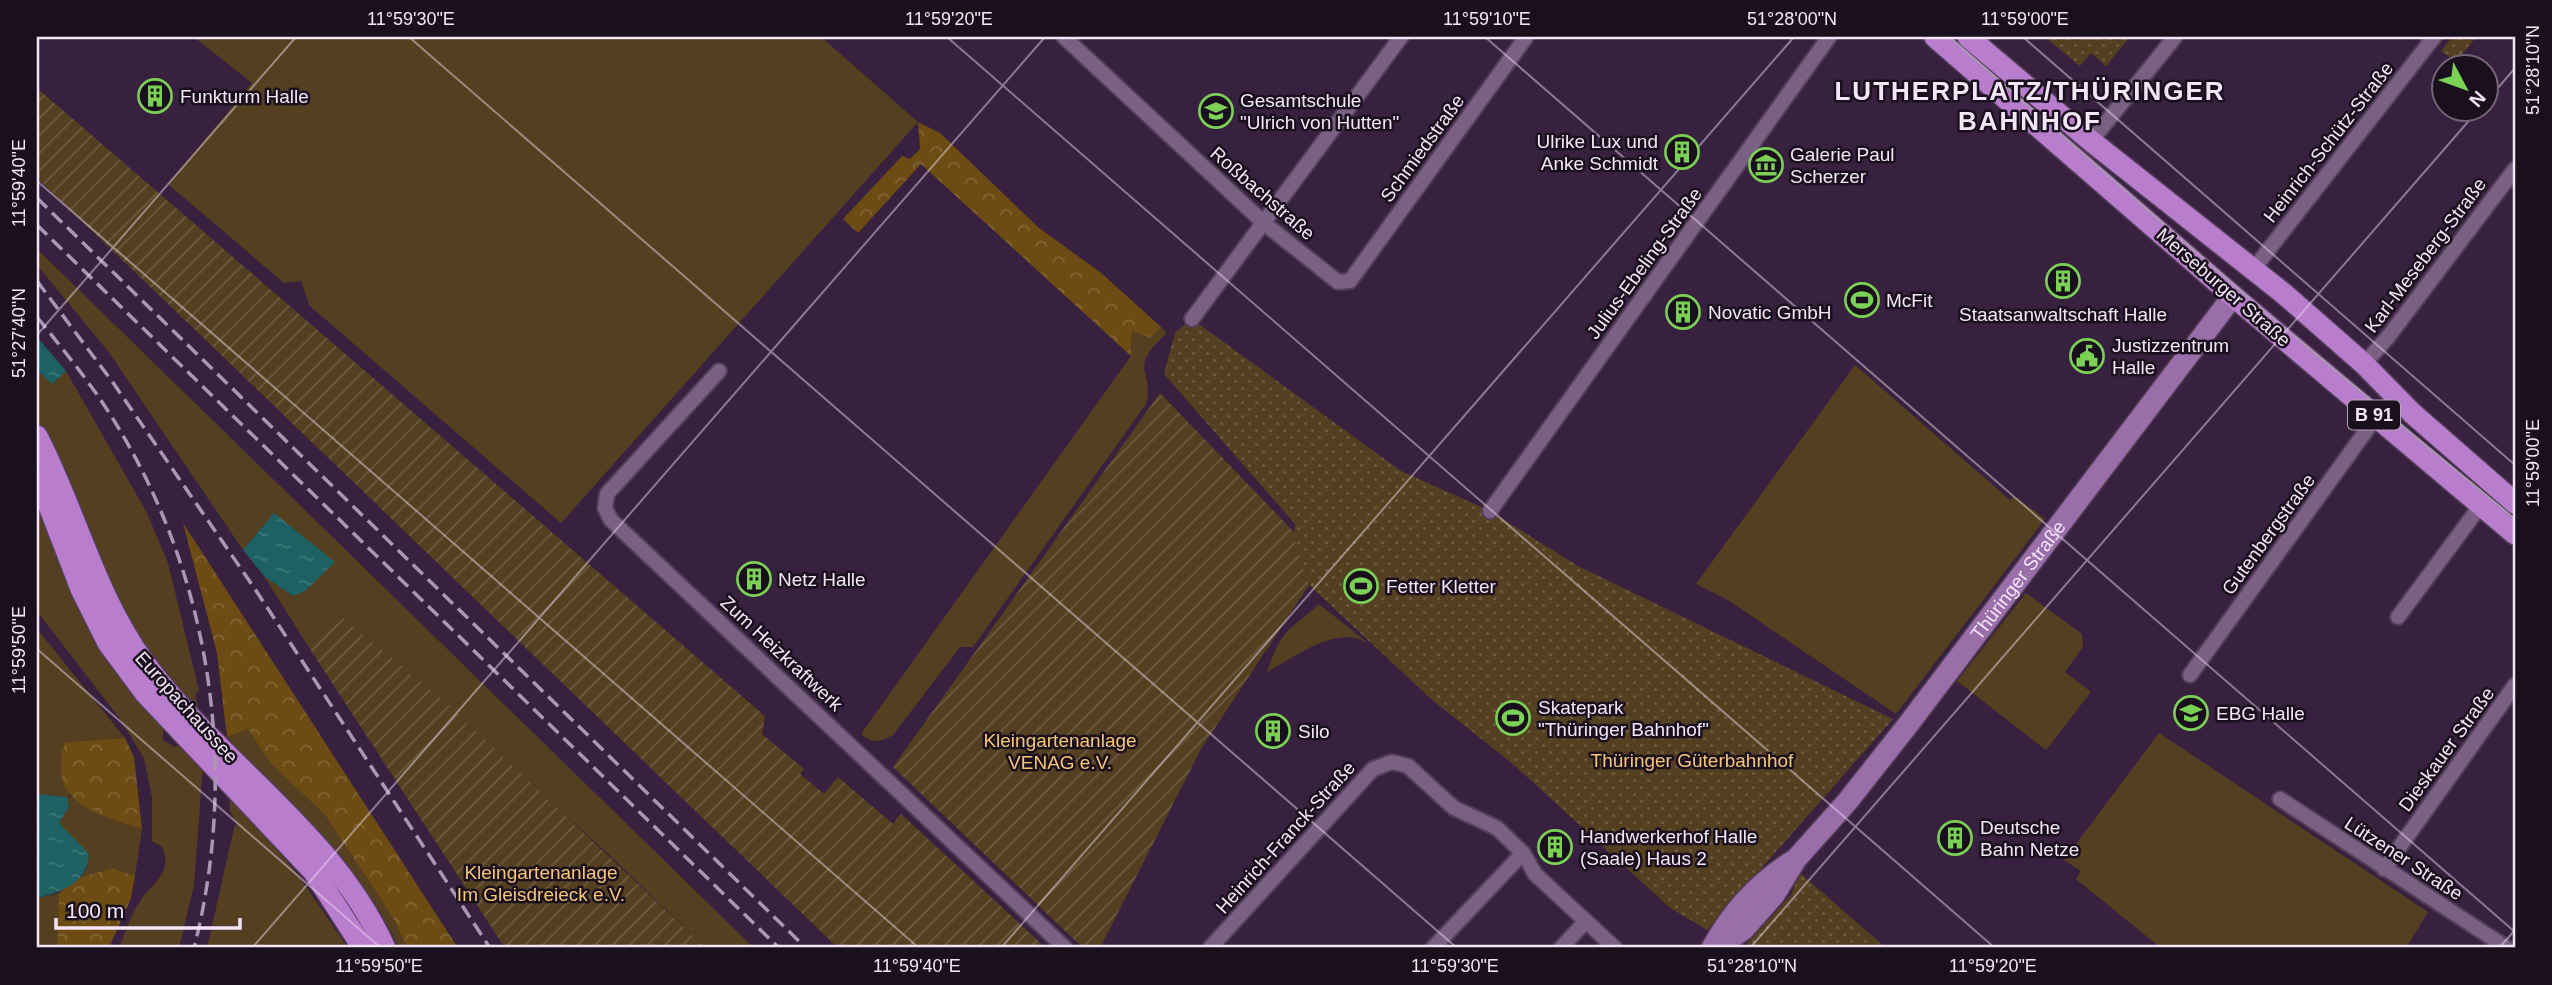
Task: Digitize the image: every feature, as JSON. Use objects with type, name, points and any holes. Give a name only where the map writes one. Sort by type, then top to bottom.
[{"type":"main road","name":"Merseburger Straße","points":[[1935,37],[2233,296],[2515,534]]},
{"type":"main road","name":"Merseburger Straße","points":[[1968,37],[2096,134],[2252,271],[2283,293],[2364,364],[2412,413],[2515,502]]},
{"type":"main road","points":[[2233,296],[2252,271]]},
{"type":"main road","name":"Europachaussee","points":[[37,436],[105,595],[130,641],[161,683],[330,862],[359,903],[385,948]]},
{"type":"main road","name":"Europachaussee","points":[[37,475],[81,589],[108,643],[145,693],[314,872],[363,948]]},
{"type":"street","name":"Roßbachstraße","points":[[1064,37],[1265,224],[1338,282],[1350,281]]},
{"type":"street","points":[[1192,319],[1401,37]]},
{"type":"street","name":"Schmiedstraße","points":[[1350,281],[1527,37]]},
{"type":"street","name":"Julius-Ebeling-Straße","points":[[1490,511],[1829,37]]},
{"type":"street","points":[[2096,134],[2175,37]]},
{"type":"street","name":"Heinrich-Schütz-Straße","points":[[2252,271],[2434,37]]},
{"type":"street","name":"Karl-Meseberg-Straße","points":[[2364,364],[2388,337],[2515,169]]},
{"type":"street","name":"Thüringer Straße","points":[[1714,948],[1729,918],[1760,884],[1796,859],[1891,747],[2233,296]]},
{"type":"street","name":"Zum Heizkraftwerk","points":[[719,371],[607,494],[606,508],[611,520],[1065,948]]},
{"type":"street","name":"Gutenbergstraße","points":[[2190,675],[2376,417]]},
{"type":"street","points":[[2398,617],[2481,505]]},
{"type":"street","name":"Dieskauer Straße","points":[[2384,869],[2515,685]]},
{"type":"street","name":"Heinrich-Franck-Straße","points":[[1210,948],[1373,769],[1384,763],[1408,766],[1454,808],[1489,822],[1523,853],[1535,874],[1615,948]]},
{"type":"street","name":"Lützener Straße","points":[[2280,799],[2507,948]]},
{"type":"street","points":[[1433,948],[1523,853]]},
{"type":"street","points":[[1561,948],[1586,921]]},
{"type":"green space","points":[[194,37],[821,37],[918,122],[561,523],[309,305],[301,281],[284,283],[168,184],[252,83]]},
{"type":"green space","points":[[2045,37],[2130,37],[2106,66],[2091,53],[2080,66]]},
{"type":"green space","points":[[2452,37],[2476,37],[2464,52],[2441,51]]},
{"type":"green space","points":[[37,88],[765,716],[762,734],[804,769],[800,774],[824,794],[838,777],[893,824],[901,814],[1046,948],[838,948],[37,178]]},
{"type":"green space","points":[[918,122],[940,133],[1039,228],[1100,272],[1161,327],[1150,338],[1132,330],[1131,356],[921,164],[858,233],[843,219],[902,156],[910,159],[920,149]]},
{"type":"green space","points":[[37,249],[754,948],[706,948],[605,851],[452,712],[447,704],[337,613],[306,643],[264,576],[293,596],[305,591],[334,562],[274,513],[243,550],[108,351],[37,265]]},
{"type":"green space","name":"Thüringer Güterbahnhof","points":[[1192,319],[1401,471],[1490,511],[1578,566],[1893,719],[1707,930],[1669,907],[1513,764],[1431,699],[1309,585],[1294,540],[1295,524],[1164,374],[1175,333]]},
{"type":"green space","points":[[1161,327],[1167,333],[1155,345],[1145,362],[1148,392],[1146,404],[973,647],[960,647],[893,735],[877,741],[865,737],[861,734],[1131,356],[1132,329],[1150,338]]},
{"type":"green space","points":[[1855,365],[2010,500],[2014,496],[2045,519],[1896,714],[1728,600],[1696,584]]},
{"type":"green space","points":[[37,370],[52,384],[66,371],[147,513],[168,563],[199,691],[195,694],[200,717],[135,640],[37,425]]},
{"type":"green space","name":"Kleingartenanlage VENAG e.V.","points":[[1160,393],[1294,532],[1294,540],[1309,585],[1201,749],[1100,948],[1083,948],[893,767]]},
{"type":"green space","points":[[37,498],[163,726],[163,740],[174,747],[181,744],[203,765],[194,885],[179,948],[119,948],[136,908],[160,878],[165,856],[162,847],[152,841],[152,797],[144,758],[120,719],[37,611]]},
{"type":"green space","points":[[183,523],[458,948],[407,948],[393,918],[325,815],[271,764],[248,729],[227,737],[217,653]]},
{"type":"green space","points":[[2026,593],[2082,634],[2083,647],[2065,672],[2091,692],[2046,750],[1957,681]]},
{"type":"green space","points":[[1319,604],[1369,644],[1344,637],[1330,640],[1317,644],[1267,672],[1282,638]]},
{"type":"green space","name":"Kleingartenanlage Im Gleisdreieck e.V.","points":[[336,612],[444,701],[706,948],[505,948],[306,643]]},
{"type":"green space","points":[[37,629],[125,738],[66,742],[69,796],[111,818],[142,829],[135,876],[113,868],[81,877],[88,866],[58,823],[69,807],[67,797],[37,794]]},
{"type":"green space","points":[[248,729],[271,764],[325,815],[393,918],[407,948],[399,948],[383,917],[344,862],[227,737]]},
{"type":"green space","points":[[2159,733],[2428,912],[2406,948],[2161,948],[2076,879],[2081,871],[2064,860]]},
{"type":"green space","points":[[125,738],[134,757],[142,829],[89,809],[78,802],[63,781],[61,758],[66,742]]},
{"type":"green space","points":[[229,793],[298,875],[348,948],[207,948],[235,824],[239,828],[230,811]]},
{"type":"green space","points":[[113,868],[135,876],[131,898],[109,948],[57,948],[59,893],[81,877]]},
{"type":"green space","points":[[1800,873],[1886,948],[1743,948],[1791,895]]},
{"type":"green space","points":[[59,893],[57,948],[37,948],[37,898]]},
{"type":"water","points":[[37,337],[66,371],[52,384],[37,370]]},
{"type":"water","points":[[274,513],[335,562],[305,591],[293,596],[264,576],[243,550]]},
{"type":"water","points":[[37,794],[67,797],[69,807],[59,823],[89,854],[84,872],[72,885],[37,898]]},
{"type":"tram line","points":[[1949,37],[2266,313],[2515,519]]},
{"type":"railway","points":[[37,198],[806,948]]},
{"type":"railway","points":[[37,225],[779,948]]},
{"type":"railway","points":[[37,281],[114,384],[255,589],[490,948]]},
{"type":"railway","points":[[37,317],[98,396],[136,458],[166,524],[189,592],[205,662],[214,734],[215,806],[208,877],[194,948]]},
{"type":"place","name":"Funkturm Halle","points":[[155,96]]},
{"type":"place","name":"Gesamtschule \"Ulrich von Hutten\"","points":[[1216,111]]},
{"type":"place","name":"Ulrike Lux und Anke Schmidt","points":[[1682,152]]},
{"type":"place","name":"Galerie Paul Scherzer","points":[[1766,165]]},
{"type":"place","name":"Staatsanwaltschaft Halle","points":[[2063,281]]},
{"type":"place","name":"McFit","points":[[1862,300]]},
{"type":"place","name":"Novatic GmbH","points":[[1683,312]]},
{"type":"place","name":"Justizzentrum Halle","points":[[2087,356]]},
{"type":"place","name":"Netz Halle","points":[[754,579]]},
{"type":"place","name":"Fetter Kletter","points":[[1361,586]]},
{"type":"place","name":"EBG Halle","points":[[2191,713]]},
{"type":"place","name":"Skatepark \"Thüringer Bahnhof\"","points":[[1513,718]]},
{"type":"place","name":"Silo","points":[[1273,731]]},
{"type":"place","name":"Deutsche Bahn Netze","points":[[1955,838]]},
{"type":"place","name":"Handwerkerhof Halle (Saale) Haus 2","points":[[1555,847]]},
{"type":"district","name":"LUTHERPLATZ/THÜRINGER BAHNHOF","points":[[2030,106]]}]
